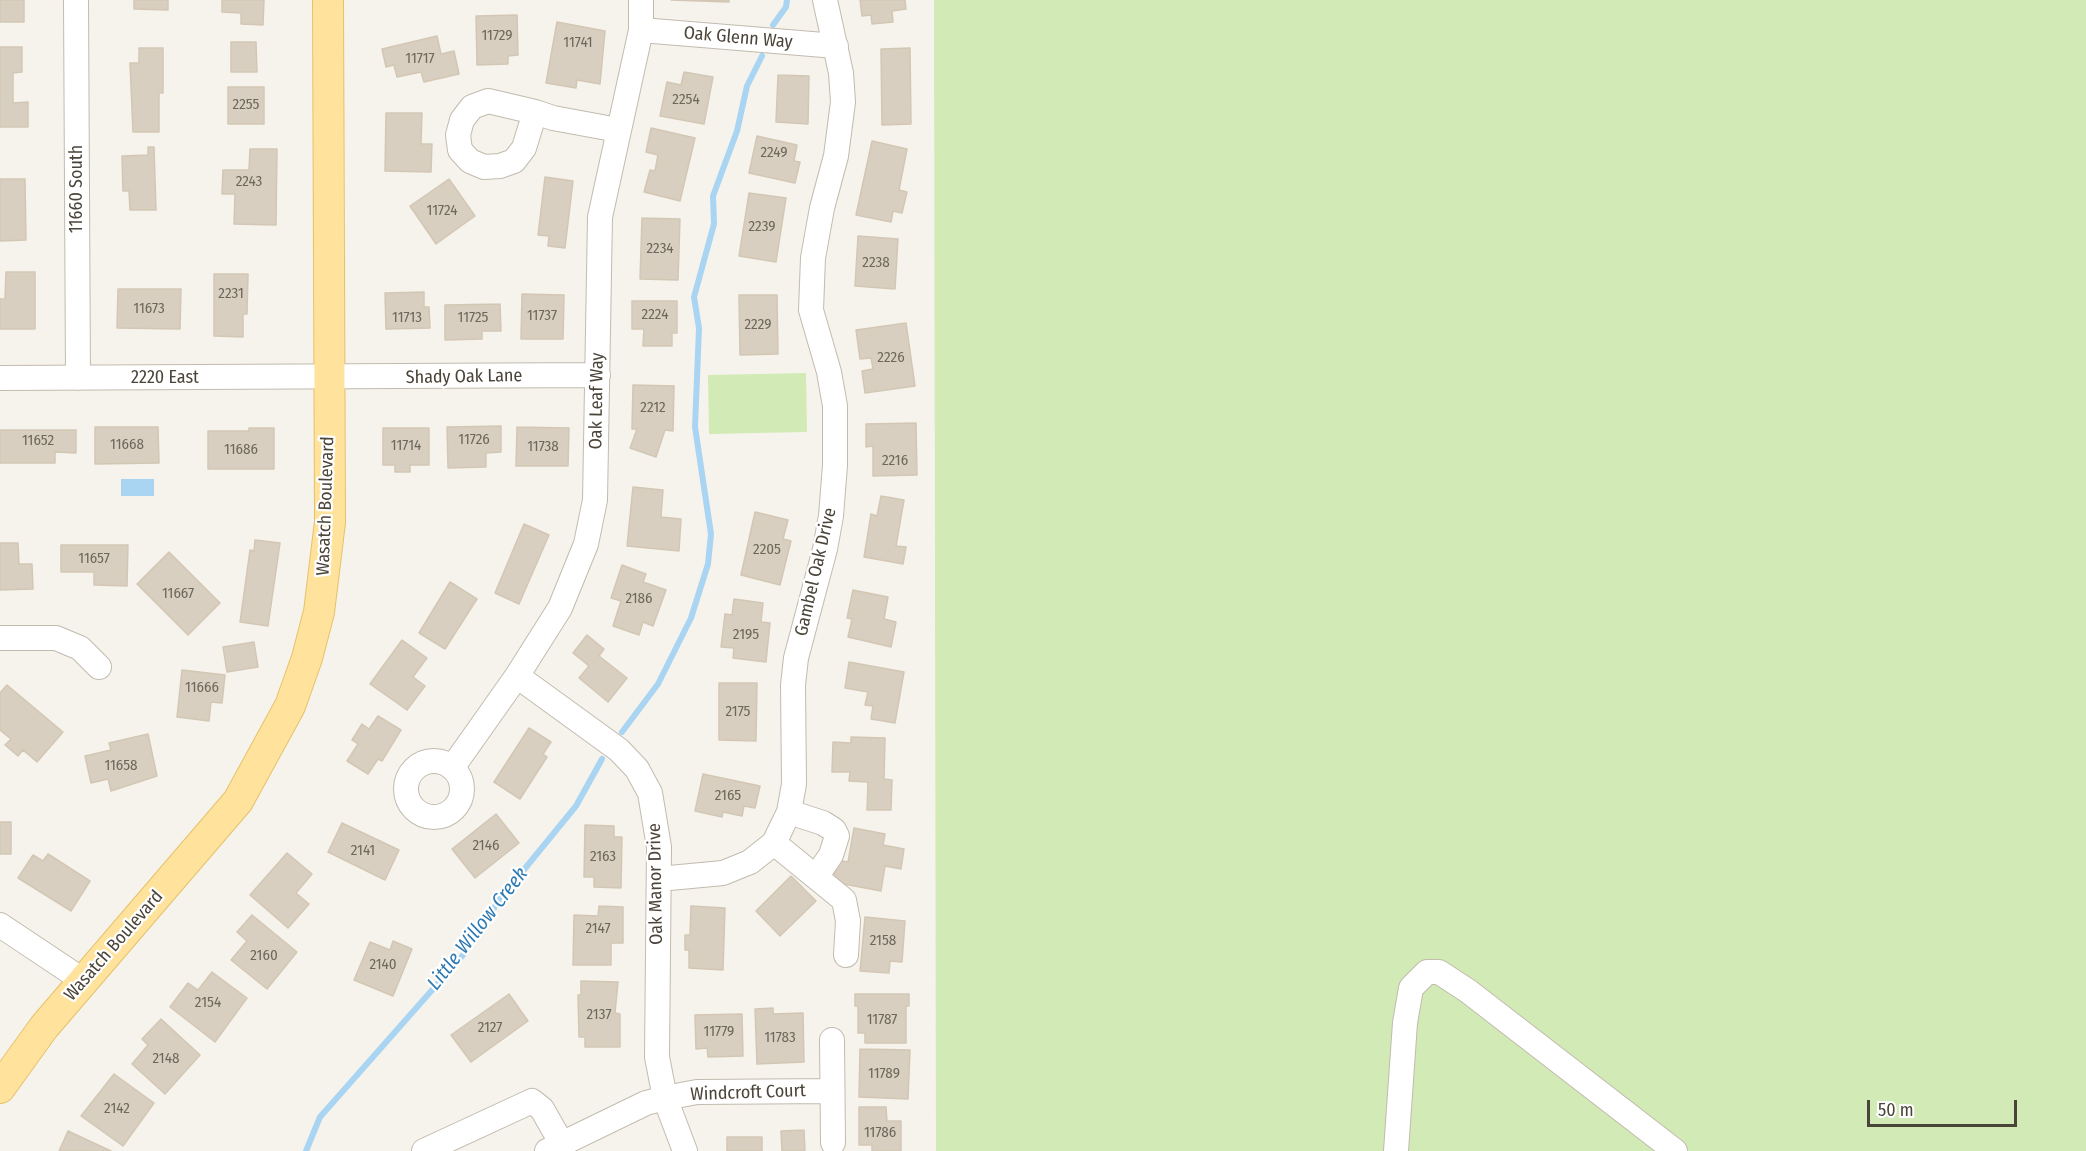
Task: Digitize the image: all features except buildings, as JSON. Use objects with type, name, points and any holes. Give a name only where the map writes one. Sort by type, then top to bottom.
[{"type":"main road","name":"Wasatch Boulevard","points":[[0,1088],[44,1027],[238,801],[290,706],[319,612],[327,560],[328,0]]},
{"type":"street","name":"11660 South","points":[[76,0],[78,378]]},
{"type":"street","name":"Oak Leaf Way","points":[[452,768],[517,676],[560,608],[586,544],[595,500],[600,217],[641,30],[640,0]]},
{"type":"street","name":"Gambel Oak Drive","points":[[659,879],[723,873],[750,862],[774,843],[789,812],[794,784],[793,684],[796,658],[825,549],[831,516],[835,465],[835,406],[829,372],[811,310],[813,258],[841,128],[842,92],[836,46],[825,0]]},
{"type":"street","name":"Oak Glenn Way","points":[[641,30],[836,46]]},
{"type":"street","points":[[535,112],[553,118],[618,130]]},
{"type":"street","name":"Shady Oak Lane","points":[[329,377],[598,375]]},
{"type":"street","name":"2220 East","points":[[0,378],[329,377]]},
{"type":"street","points":[[0,638],[56,639],[80,648],[99,667]]},
{"type":"street","name":"Oak Manor Drive","points":[[517,676],[619,750],[637,769],[650,793],[656,820],[659,879],[657,1057],[665,1098],[685,1151]]},
{"type":"street","points":[[789,812],[823,823],[834,830],[837,836],[831,855],[816,877]]},
{"type":"street","points":[[774,843],[844,900],[848,921],[846,955]]},
{"type":"street","points":[[0,925],[84,981]]},
{"type":"street","points":[[1396,1151],[1405,1023],[1411,988],[1426,972],[1439,972],[1468,991],[1675,1151]]},
{"type":"street","name":"Windcroft Court","points":[[832,1040],[832,1143]]},
{"type":"street","name":"Windcroft Court","points":[[554,1148],[646,1103],[665,1098],[697,1092],[832,1091]]},
{"type":"street","points":[[424,1151],[532,1101],[542,1109],[554,1148]]},
{"type":"green space","points":[[934,0],[2086,0],[2086,1151],[936,1151]]},
{"type":"green space","points":[[806,373],[807,432],[709,434],[708,375]]},
{"type":"water","points":[[121,479],[154,479],[154,496],[121,496]]},
{"type":"waterway","name":"Little Willow Creek","points":[[773,25],[786,7],[787,0]]},
{"type":"waterway","name":"Little Willow Creek","points":[[622,732],[658,684],[691,618],[708,564],[711,534],[695,427],[699,328],[694,297],[714,224],[713,196],[737,131],[747,86],[762,56]]},
{"type":"waterway","name":"Little Willow Creek","points":[[306,1151],[320,1117],[463,955],[500,899],[576,806],[602,759]]}]
